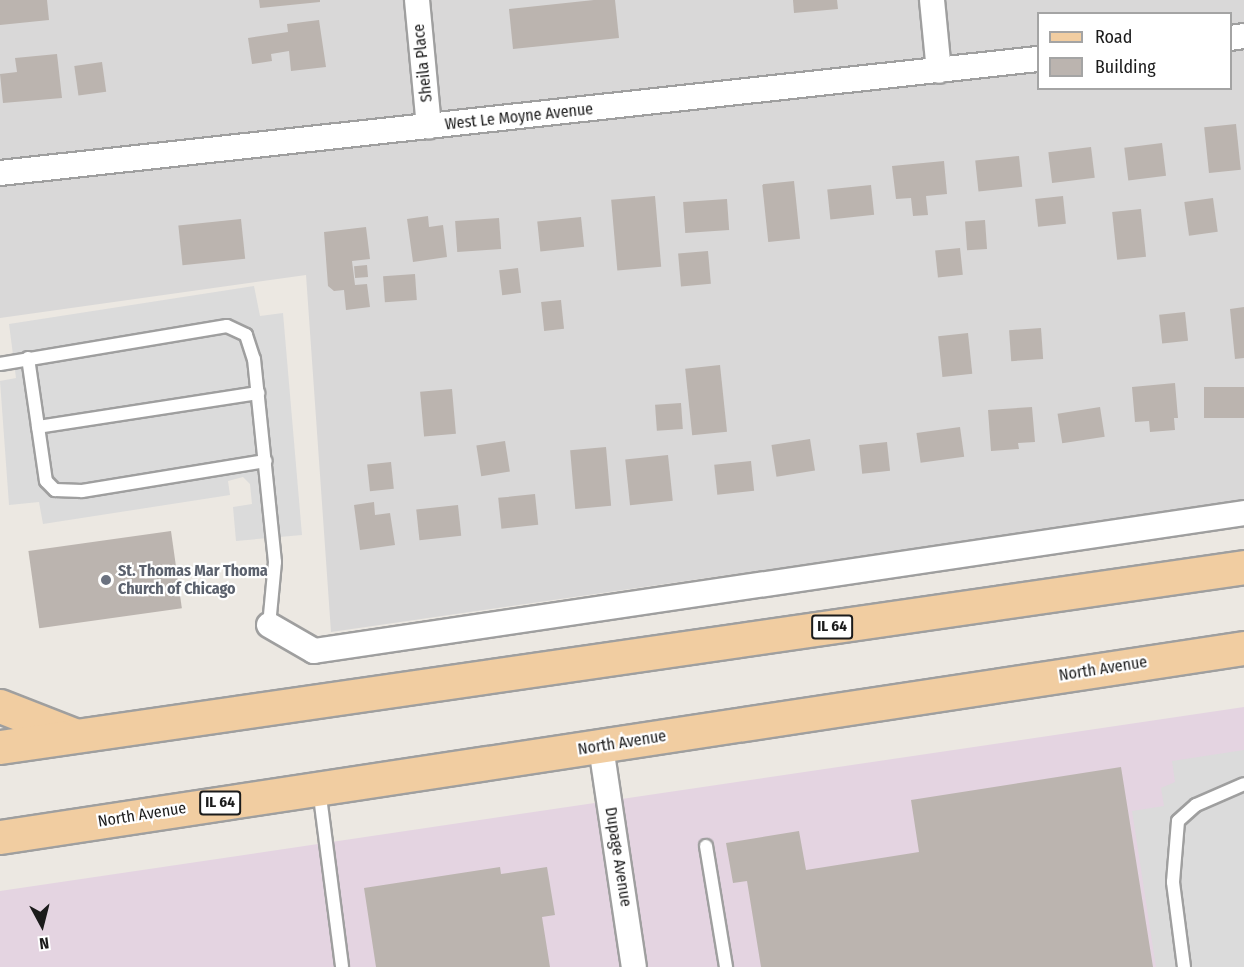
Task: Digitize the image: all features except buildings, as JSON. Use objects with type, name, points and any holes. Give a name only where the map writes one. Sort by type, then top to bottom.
[{"type":"main road","name":"IL 64","points":[[0,747],[1244,567]]},
{"type":"main road","name":"North Avenue","points":[[0,837],[1244,648]]},
{"type":"main road","points":[[0,706],[75,736]]},
{"type":"street","name":"Sheila Place","points":[[417,0],[429,126]]},
{"type":"street","points":[[932,0],[939,71]]},
{"type":"street","name":"West Le Moyne Avenue","points":[[0,173],[1037,60]]},
{"type":"street","points":[[269,625],[314,651],[1244,513]]},
{"type":"street","name":"Dupage Avenue","points":[[601,747],[634,967]]},
{"type":"lane","points":[[0,363],[227,326],[246,335],[258,393],[275,562],[269,625]]},
{"type":"lane","points":[[28,358],[46,481],[55,490],[82,491],[266,461]]},
{"type":"lane","points":[[38,427],[258,393]]},
{"type":"lane","points":[[1184,967],[1173,882],[1178,822],[1196,805],[1244,784]]},
{"type":"lane","points":[[319,788],[342,967]]},
{"type":"lane","points":[[706,846],[726,967]]},
{"type":"shaded area","points":[[0,0],[1244,0],[1244,501],[331,632],[306,275],[0,318]]},
{"type":"shaded area","points":[[254,286],[260,316],[283,313],[302,535],[236,541],[233,507],[252,504],[250,484],[243,477],[228,481],[230,495],[43,524],[39,502],[9,505],[0,381],[16,378],[9,324]]},
{"type":"shaded area","points":[[1244,707],[1244,967],[0,967],[0,891]]},
{"type":"shaded area","points":[[1244,750],[1244,967],[1156,967],[1132,811],[1164,806],[1161,788],[1175,782],[1172,761]]},
{"type":"place","name":"St. Thomas Mar Thoma Church of Chicago","points":[[106,580]]}]
